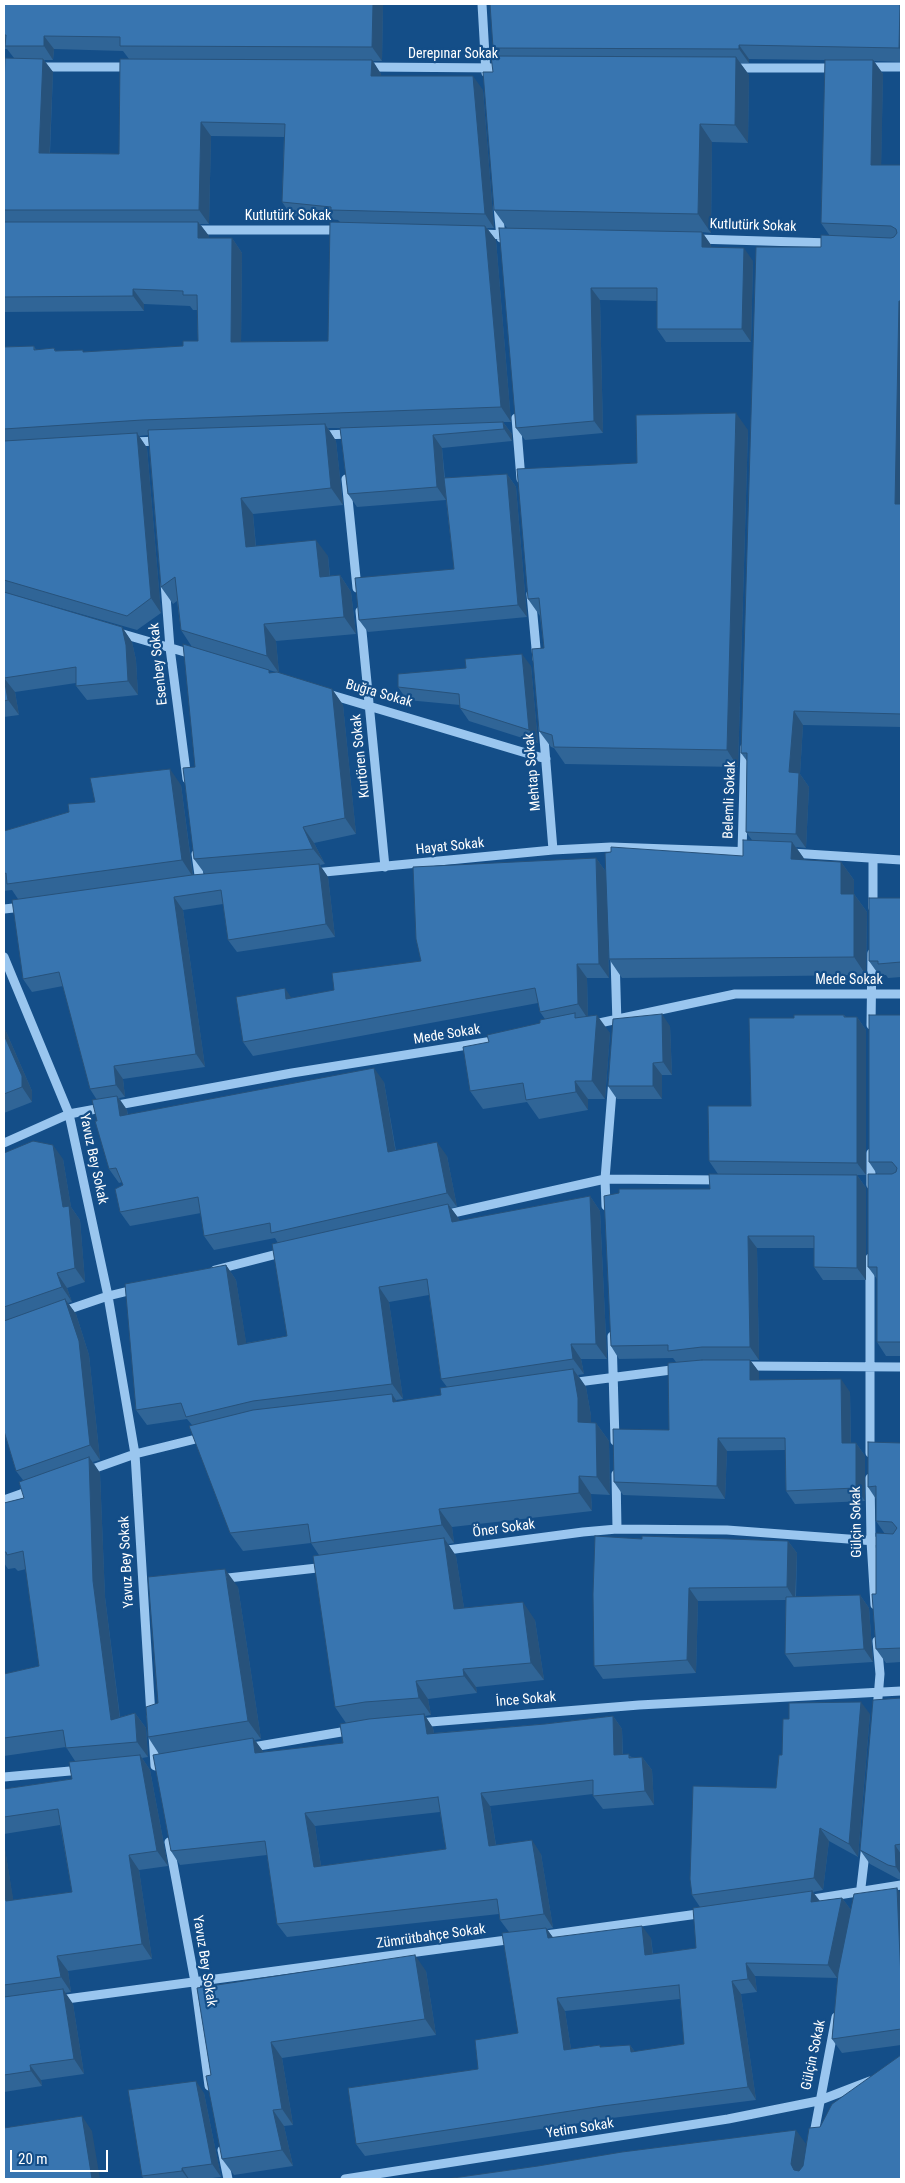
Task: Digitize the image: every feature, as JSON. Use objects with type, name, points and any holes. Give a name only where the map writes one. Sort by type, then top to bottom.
[{"type":"street","points":[[482,4],[487,87]]},
{"type":"street","points":[[32,67],[137,67]]},
{"type":"street","name":"Derepınar Sokak","points":[[356,67],[514,68]]},
{"type":"street","points":[[727,68],[901,67]]},
{"type":"street","points":[[498,195],[502,240]]},
{"type":"street","name":"Kutlutürk Sokak","points":[[181,230],[348,231]]},
{"type":"street","points":[[472,234],[502,240],[521,235]]},
{"type":"street","name":"Kutlutürk Sokak","points":[[690,238],[845,243]]},
{"type":"street","points":[[760,240],[760,250]]},
{"type":"street","points":[[515,409],[512,428],[522,486]]},
{"type":"street","points":[[312,435],[342,439],[361,433]]},
{"type":"street","points":[[123,443],[173,440]]},
{"type":"street","points":[[153,441],[154,451]]},
{"type":"street","name":"Kurtören Sokak","points":[[346,473],[385,867]]},
{"type":"street","name":"Esenbey Sokak","points":[[164,569],[170,648],[188,785]]},
{"type":"street","points":[[530,584],[538,671]]},
{"type":"street","points":[[106,628],[208,659]]},
{"type":"street","name":"Buğra Sokak","points":[[313,689],[546,759]]},
{"type":"street","name":"Mehtap Sokak","points":[[542,720],[553,850]]},
{"type":"street","name":"Belemli Sokak","points":[[742,852],[746,733]]},
{"type":"street","points":[[190,884],[205,882],[195,843]]},
{"type":"street","name":"Hayat Sokak","points":[[306,874],[553,850],[759,852]]},
{"type":"street","points":[[786,853],[901,860]]},
{"type":"street","points":[[872,917],[873,859]]},
{"type":"street","points":[[4,909],[33,905]]},
{"type":"street","points":[[614,943],[616,1038]]},
{"type":"street","points":[[871,1033],[872,946]]},
{"type":"street","name":"Yavuz Bey Sokak","points":[[4,957],[70,1114],[108,1296],[135,1454],[142,1588],[155,1765]]},
{"type":"street","name":"Mede Sokak","points":[[578,1027],[735,994],[901,994]]},
{"type":"street","name":"Mede Sokak","points":[[4,1143],[70,1114],[292,1073],[511,1038]]},
{"type":"street","points":[[607,1219],[605,1180],[614,1066]]},
{"type":"street","points":[[871,1142],[875,1182],[871,1191]]},
{"type":"street","points":[[435,1217],[605,1180],[733,1180]]},
{"type":"street","points":[[861,1181],[875,1182]]},
{"type":"street","name":"Gülçin Sokak","points":[[870,1250],[870,1541],[880,1674],[876,1723]]},
{"type":"street","points":[[204,1272],[291,1251]]},
{"type":"street","points":[[56,1314],[108,1296],[147,1286]]},
{"type":"street","points":[[611,1327],[614,1376],[617,1529]]},
{"type":"street","points":[[731,1366],[901,1367]]},
{"type":"street","points":[[558,1384],[691,1368]]},
{"type":"street","points":[[79,1474],[135,1454],[218,1434]]},
{"type":"street","points":[[4,1500],[41,1487]]},
{"type":"street","name":"Öner Sokak","points":[[426,1553],[617,1529],[727,1530],[886,1542]]},
{"type":"street","points":[[210,1580],[337,1566]]},
{"type":"street","points":[[142,1588],[152,1586]]},
{"type":"street","name":"İnce Sokak","points":[[407,1723],[639,1705],[878,1694],[901,1691]]},
{"type":"street","points":[[238,1749],[359,1729]]},
{"type":"street","points":[[4,1777],[89,1769]]},
{"type":"street","name":"Yavuz Bey Sokak","points":[[167,1829],[195,1982],[211,2097]]},
{"type":"street","points":[[857,1911],[861,1892],[867,1831]]},
{"type":"street","points":[[795,1901],[901,1885]]},
{"type":"street","points":[[532,1937],[719,1912]]},
{"type":"street","name":"Zümrütbahçe Sokak","points":[[52,2001],[522,1938]]},
{"type":"street","name":"Gülçin Sokak","points":[[811,2150],[818,2101],[838,2006]]},
{"type":"street","name":"Yetim Sokak","points":[[345,2179],[718,2120],[818,2101],[881,2077]]},
{"type":"street","points":[[221,2142],[228,2179]]},
{"type":"building","points":[[4,4],[373,4],[372,47],[120,46],[120,37],[44,36],[44,46],[5,46]]},
{"type":"building","points":[[490,4],[900,4],[899,48],[739,45],[739,49],[493,48]]},
{"type":"building","points":[[491,56],[736,57],[735,125],[700,124],[698,214],[494,210],[483,72],[493,72]]},
{"type":"building","points":[[5,58],[43,59],[39,153],[119,154],[120,59],[372,60],[371,76],[473,76],[485,214],[331,210],[331,207],[282,202],[285,124],[201,122],[199,210],[4,210]]},
{"type":"building","points":[[825,60],[873,60],[871,165],[901,165],[901,301],[899,301],[895,504],[901,504],[901,714],[794,711],[789,772],[799,773],[796,834],[746,832],[747,753],[741,753],[756,247],[821,247],[821,235],[891,238],[897,233],[896,229],[891,226],[821,223]]},
{"type":"building","points":[[4,222],[198,222],[198,238],[232,238],[231,342],[328,341],[330,222],[485,226],[501,407],[142,420],[4,429],[4,347],[34,346],[34,350],[54,348],[55,351],[83,350],[83,352],[183,346],[183,341],[198,341],[197,295],[183,295],[183,291],[133,289],[133,296],[4,297]]},
{"type":"building","points":[[499,228],[702,232],[702,247],[744,248],[742,329],[657,329],[657,288],[591,288],[594,421],[516,428]]},
{"type":"building","points":[[736,413],[727,750],[554,747],[552,735],[539,731],[532,649],[544,648],[539,598],[528,599],[517,469],[637,463],[636,415]]},
{"type":"building","points":[[503,422],[504,429],[433,435],[437,487],[348,494],[340,428]]},
{"type":"building","points":[[325,424],[331,488],[241,498],[246,547],[316,540],[320,577],[340,575],[344,617],[264,624],[267,656],[181,630],[175,577],[161,587],[148,430]]},
{"type":"building","points":[[137,433],[151,598],[127,616],[4,580],[4,441]]},
{"type":"building","points":[[507,474],[518,605],[359,620],[355,578],[454,569],[444,478]]},
{"type":"building","points":[[4,592],[122,627],[126,645],[128,681],[76,686],[76,667],[4,678]]},
{"type":"building","points":[[183,644],[269,670],[269,673],[277,672],[332,689],[345,818],[303,827],[313,849],[194,859],[183,768],[195,767]]},
{"type":"building","points":[[522,654],[529,730],[460,708],[459,694],[398,687],[398,674],[466,668],[465,659]]},
{"type":"building","points":[[4,678],[8,700],[4,701]]},
{"type":"building","points":[[170,769],[182,860],[7,884],[6,873],[4,874],[4,831],[69,812],[68,804],[95,802],[90,778]]},
{"type":"building","points":[[743,840],[792,842],[791,859],[841,862],[841,894],[854,894],[854,957],[609,959],[605,853],[611,852],[611,847],[743,856]]},
{"type":"building","points":[[596,858],[599,964],[577,964],[578,1004],[540,1012],[535,988],[243,1042],[236,997],[285,988],[286,999],[334,990],[332,973],[421,961],[416,939],[413,867]]},
{"type":"building","points":[[319,864],[326,924],[228,940],[221,890],[174,897],[196,1054],[114,1066],[116,1085],[90,1089],[59,972],[23,979],[12,900],[192,875]]},
{"type":"building","points":[[869,898],[901,898],[901,962],[878,964],[878,961],[869,961]]},
{"type":"building","points":[[575,1013],[575,1018],[597,1015],[592,1081],[575,1081],[576,1092],[526,1100],[523,1083],[470,1091],[463,1047],[489,1042],[487,1035],[540,1023],[540,1020]]},
{"type":"building","points":[[662,1014],[663,1062],[653,1063],[653,1086],[608,1086],[613,1019]]},
{"type":"building","points":[[794,1015],[844,1015],[844,1017],[857,1017],[857,1163],[709,1161],[708,1106],[751,1106],[749,1018],[794,1018]]},
{"type":"building","points":[[869,1015],[901,1015],[901,1342],[877,1342],[877,1267],[868,1267],[868,1174],[892,1174],[896,1172],[897,1168],[892,1162],[869,1162]]},
{"type":"building","points":[[4,1035],[22,1076],[22,1087],[4,1094]]},
{"type":"building","points":[[374,1068],[388,1152],[437,1142],[447,1193],[271,1233],[270,1223],[204,1236],[198,1197],[120,1212],[115,1189],[123,1185],[116,1168],[109,1169],[95,1121],[97,1121],[92,1100],[117,1096],[120,1116]]},
{"type":"building","points":[[33,1141],[53,1145],[63,1207],[69,1206],[75,1268],[57,1273],[62,1287],[4,1307],[4,1153]]},
{"type":"building","points":[[709,1174],[857,1175],[857,1268],[814,1267],[814,1236],[748,1236],[750,1347],[702,1347],[668,1351],[668,1345],[611,1346],[604,1196],[619,1193],[619,1189],[710,1189]]},
{"type":"building","points":[[590,1196],[596,1344],[571,1344],[573,1359],[441,1379],[427,1279],[379,1287],[392,1384],[253,1401],[186,1417],[181,1403],[136,1410],[125,1284],[226,1265],[238,1345],[287,1336],[272,1244],[448,1204],[452,1222]]},
{"type":"building","points":[[65,1299],[79,1341],[90,1445],[16,1471],[4,1431],[4,1321]]},
{"type":"building","points":[[702,1360],[750,1360],[750,1380],[841,1379],[842,1443],[856,1443],[856,1488],[786,1491],[785,1438],[718,1438],[717,1486],[614,1482],[613,1429],[669,1430],[668,1363]]},
{"type":"building","points":[[573,1369],[578,1398],[578,1422],[596,1423],[597,1477],[579,1476],[579,1493],[439,1509],[442,1525],[311,1543],[308,1524],[230,1533],[189,1426],[253,1410],[392,1394],[393,1402],[441,1395],[440,1388]]},
{"type":"building","points":[[868,1442],[901,1443],[901,1648],[876,1649],[872,1594],[876,1594],[876,1533],[893,1534],[897,1528],[892,1522],[876,1521],[876,1486],[868,1487]]},
{"type":"building","points":[[89,1457],[93,1581],[111,1720],[135,1713],[137,1742],[66,1748],[63,1730],[4,1738],[4,1674],[39,1666],[23,1551],[7,1555],[4,1552],[4,1503],[24,1498],[19,1482]]},
{"type":"building","points":[[595,1536],[642,1539],[642,1536],[788,1541],[787,1587],[689,1588],[687,1660],[594,1666],[593,1594]]},
{"type":"building","points":[[444,1538],[454,1609],[523,1602],[531,1663],[463,1669],[464,1676],[416,1681],[419,1698],[365,1702],[335,1707],[313,1556]]},
{"type":"building","points":[[225,1569],[248,1721],[148,1737],[146,1707],[158,1703],[148,1577]]},
{"type":"building","points":[[860,1595],[864,1649],[785,1654],[786,1597]]},
{"type":"building","points":[[901,1698],[901,1844],[895,1845],[896,1867],[888,1865],[860,1850],[873,1700]]},
{"type":"building","points":[[861,1702],[849,1844],[820,1828],[814,1878],[692,1895],[690,1879],[693,1786],[776,1788],[779,1755],[782,1755],[783,1719],[789,1719],[789,1703]]},
{"type":"building","points":[[424,1714],[427,1734],[613,1716],[614,1755],[629,1754],[629,1758],[642,1757],[645,1791],[593,1796],[593,1780],[481,1793],[489,1846],[532,1840],[544,1914],[500,1920],[497,1899],[277,1924],[265,1841],[171,1851],[153,1755],[253,1738],[255,1753],[343,1743],[340,1724],[369,1719]],"holes":[[[438,1797],[446,1849],[314,1867],[305,1813]]]},
{"type":"building","points":[[140,1755],[157,1851],[129,1855],[142,1944],[57,1956],[61,1977],[4,1985],[4,1891],[6,1901],[72,1892],[58,1809],[4,1817],[4,1789],[72,1779],[69,1762]]},
{"type":"building","points":[[897,1888],[901,2029],[832,2039],[838,1973],[854,1894]]},
{"type":"building","points":[[812,1891],[811,1902],[842,1898],[828,1965],[746,1963],[748,1979],[732,1981],[748,2087],[603,2106],[356,2144],[348,2088],[478,2069],[475,2040],[518,2033],[502,1933],[546,1928],[548,1938],[642,1926],[645,1955],[696,1948],[693,1908]],"holes":[[[679,1985],[684,2044],[631,2052],[630,2045],[600,2047],[600,2045],[564,2050],[557,1998]]]},
{"type":"building","points":[[415,1955],[425,2019],[271,2042],[282,2109],[273,2110],[282,2150],[222,2159],[206,2076],[211,2075],[197,1988]]},
{"type":"building","points":[[63,1989],[74,2059],[30,2065],[31,2071],[4,2075],[4,1997]]},
{"type":"building","points":[[901,2055],[901,2179],[446,2179],[622,2152],[796,2130],[791,2164],[794,2170],[799,2171],[803,2166],[809,2128],[820,2127],[832,2104]]},
{"type":"building","points":[[196,2081],[212,2164],[182,2168],[182,2171],[142,2176],[128,2090]]},
{"type":"building","points":[[82,2116],[92,2179],[4,2179],[4,2128]]}]
